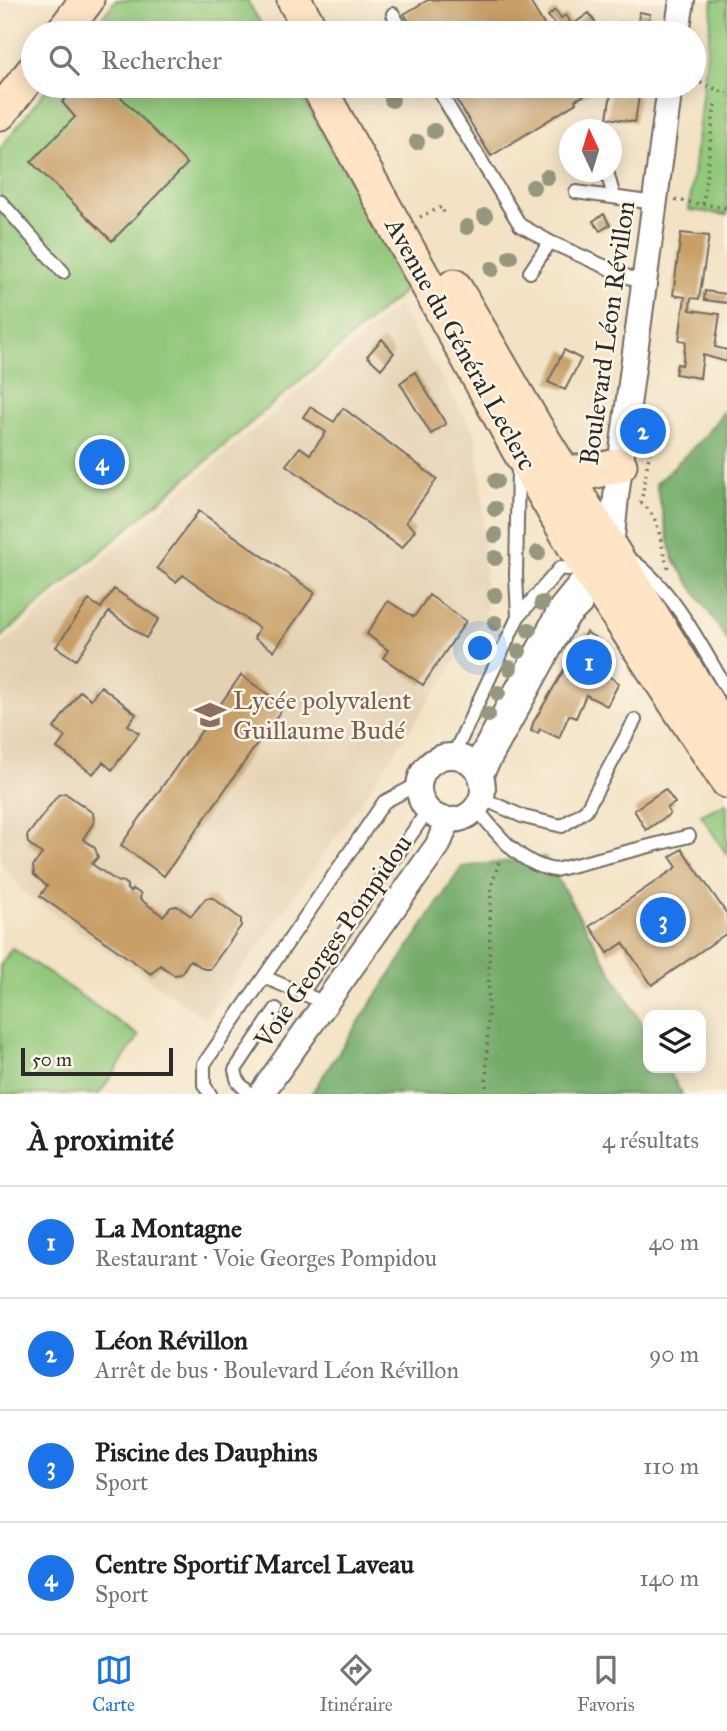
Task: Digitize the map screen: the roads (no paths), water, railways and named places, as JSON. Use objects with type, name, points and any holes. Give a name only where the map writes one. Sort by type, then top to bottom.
[{"type":"main road","points":[[71,21],[87,0]]},
{"type":"main road","points":[[271,0],[282,21]]},
{"type":"main road","points":[[294,0],[306,21]]},
{"type":"main road","points":[[2,106],[21,85]]},
{"type":"main road","name":"Avenue du Général Leclerc","points":[[325,98],[589,572],[599,608],[727,781]]},
{"type":"main road","name":"Avenue du Général Leclerc","points":[[350,98],[431,217],[499,366],[611,547]]},
{"type":"main road","points":[[564,472],[592,472],[620,465]]},
{"type":"main road","points":[[611,547],[727,736]]},
{"type":"street","points":[[679,21],[682,0]]},
{"type":"street","name":"Boulevard Léon Révillon","points":[[611,547],[668,98]]},
{"type":"street","points":[[479,789],[464,758],[453,756],[436,759],[427,765],[418,784],[419,797],[438,815],[459,820],[479,789],[562,607],[611,547]]},
{"type":"street","name":"Voie Georges Pompidou","points":[[261,1094],[438,845],[438,815]]},
{"type":"lane","points":[[393,14],[397,21]]},
{"type":"lane","points":[[443,98],[520,225],[550,242],[644,284]]},
{"type":"lane","points":[[610,182],[614,197]]},
{"type":"lane","points":[[576,192],[655,200]]},
{"type":"lane","points":[[0,201],[63,272]]},
{"type":"lane","points":[[530,272],[550,242]]},
{"type":"lane","points":[[518,449],[518,617]]},
{"type":"lane","name":"Avenue du Général Leclerc","points":[[611,547],[647,570],[677,609],[727,690]]},
{"type":"lane","points":[[453,756],[518,617],[559,568],[589,572]]},
{"type":"lane","points":[[479,789],[571,621],[599,608]]},
{"type":"lane","points":[[479,789],[524,817],[562,826],[586,810],[635,720]]},
{"type":"lane","points":[[210,1094],[204,1085],[204,1064],[384,802],[418,784]]},
{"type":"lane","points":[[479,789],[505,843],[541,868],[555,870],[689,836]]},
{"type":"lane","points":[[302,993],[438,815]]},
{"type":"lane","points":[[264,977],[325,1003]]},
{"type":"lane","points":[[250,1094],[238,1082],[235,1070],[276,1009]]},
{"type":"place","name":"Léon Révillon","points":[[643,431]]},
{"type":"place","name":"Centre Sportif Marcel Laveau","points":[[102,462]]},
{"type":"place","name":"La Montagne","points":[[589,662]]},
{"type":"place","name":"Lycée polyvalent Guillaume Budé","points":[[210,715]]},
{"type":"place","name":"Piscine des Dauphins","points":[[663,920]]}]
